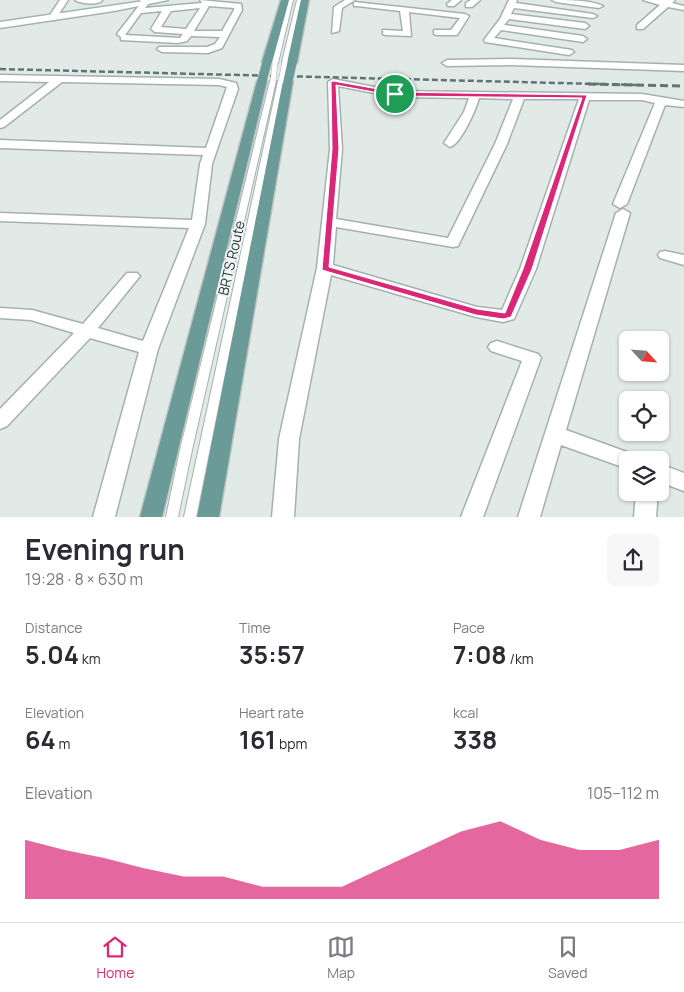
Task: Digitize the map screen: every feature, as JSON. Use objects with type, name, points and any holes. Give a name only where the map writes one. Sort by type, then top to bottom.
[{"type":"main road","points":[[208,517],[276,81],[271,62],[284,0]]},
{"type":"main road","points":[[151,517],[276,81],[289,62],[305,0]]},
{"type":"street","points":[[52,18],[64,0]]},
{"type":"street","points":[[79,0],[98,1]]},
{"type":"street","points":[[0,25],[164,0]]},
{"type":"street","points":[[556,0],[599,6]]},
{"type":"street","points":[[647,0],[669,2],[684,8]]},
{"type":"street","points":[[353,1],[367,10]]},
{"type":"street","points":[[335,31],[338,7],[353,1],[465,16],[454,33],[437,32]]},
{"type":"street","points":[[144,2],[122,36],[186,35],[223,37]]},
{"type":"street","points":[[481,62],[485,56],[484,45],[506,16],[512,2],[593,16]]},
{"type":"street","points":[[640,27],[669,2]]},
{"type":"street","points":[[162,49],[208,50],[219,46],[226,24],[238,6],[205,3],[165,13],[154,30],[186,35]]},
{"type":"street","points":[[186,35],[205,3]]},
{"type":"street","points":[[386,32],[408,34],[404,9]]},
{"type":"street","points":[[139,11],[196,18]]},
{"type":"street","points":[[506,16],[586,26]]},
{"type":"street","points":[[498,27],[583,39]]},
{"type":"street","points":[[488,40],[570,52]]},
{"type":"street","points":[[447,63],[481,62],[684,68]]},
{"type":"street","points":[[0,78],[219,82],[228,83],[233,89],[210,152],[198,224],[149,349],[104,517]]},
{"type":"street","points":[[0,126],[58,80]]},
{"type":"street","points":[[283,517],[290,439],[325,268],[336,149],[333,82],[395,94],[642,97],[684,104]]},
{"type":"street","points":[[450,143],[469,112],[475,95]]},
{"type":"street","points":[[329,222],[453,243],[501,144],[520,96]]},
{"type":"street","points":[[325,268],[476,312],[508,315],[528,269],[585,96]]},
{"type":"street","points":[[529,517],[621,209],[661,101]]},
{"type":"street","points":[[0,144],[210,152]]},
{"type":"street","points":[[0,217],[198,224]]},
{"type":"street","points":[[665,255],[684,260]]},
{"type":"street","points":[[0,421],[86,331],[132,276]]},
{"type":"street","points":[[0,313],[32,315],[149,349]]},
{"type":"street","points":[[472,517],[532,358],[497,348]]},
{"type":"street","points":[[555,434],[619,458]]},
{"type":"street","points":[[669,476],[684,482]]},
{"type":"street","points":[[645,517],[647,501]]},
{"type":"lane","points":[[271,62],[291,0]]},
{"type":"lane","points":[[289,62],[299,0]]},
{"type":"lane","name":"BRTS Route","points":[[172,517],[186,450],[276,81]]},
{"type":"lane","name":"BRTS Route","points":[[190,517],[276,81]]},
{"type":"railway","points":[[0,69],[639,85]]},
{"type":"railway","points":[[588,84],[684,86]]},
{"type":"route","points":[[333,82],[395,94],[585,96],[528,269],[508,315],[476,312],[325,268],[336,149],[333,82]]}]
